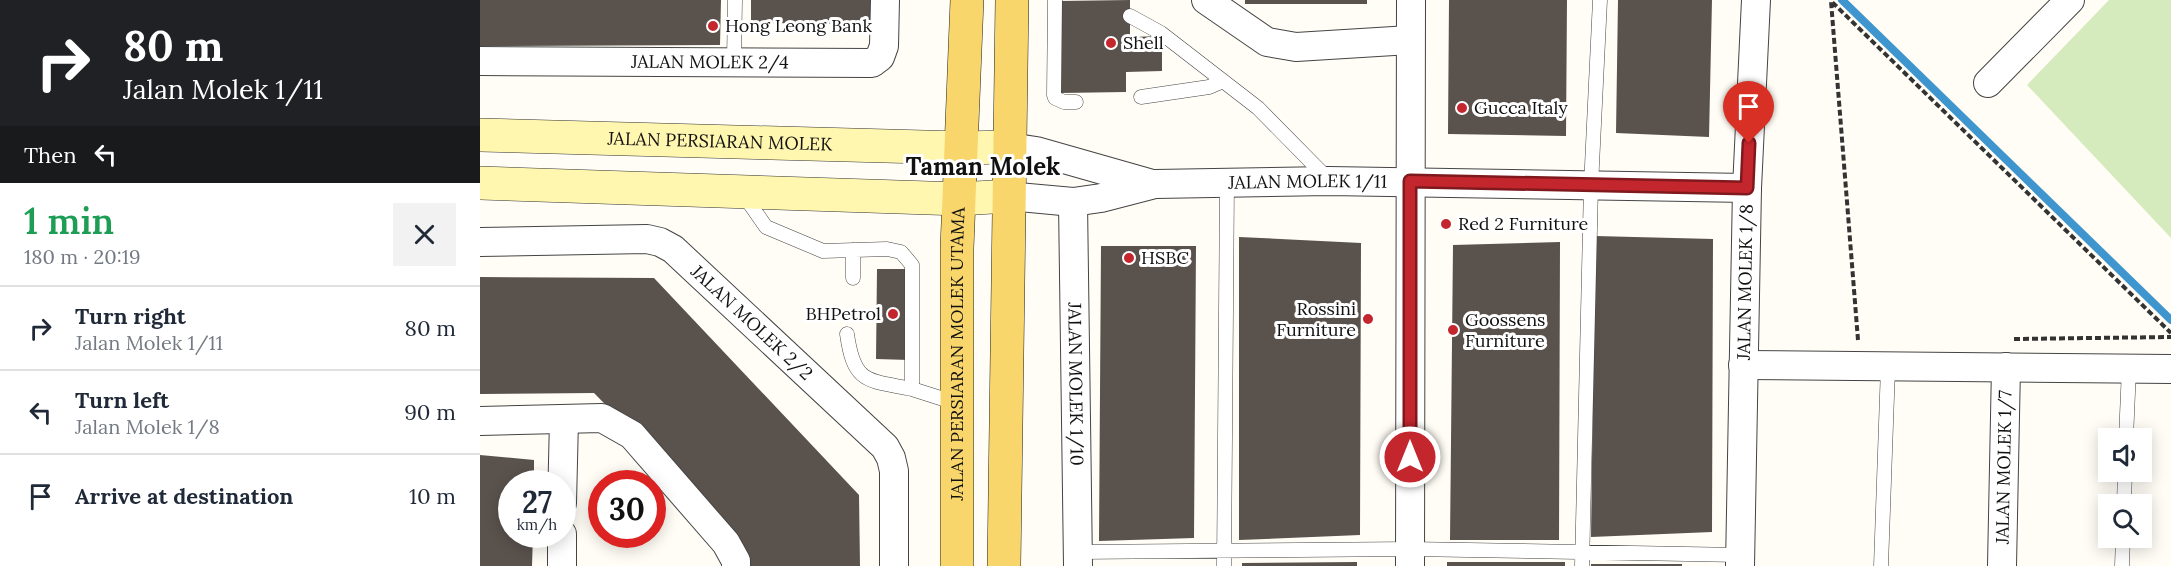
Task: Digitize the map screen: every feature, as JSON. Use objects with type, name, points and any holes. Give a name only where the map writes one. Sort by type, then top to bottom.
[{"type":"main road","name":"JALAN PERSIARAN MOLEK UTAMA","points":[[957,566],[957,248],[967,0]]},
{"type":"main road","points":[[1004,566],[1012,0]]},
{"type":"main road","name":"JALAN PERSIARAN MOLEK","points":[[480,135],[961,148],[1009,147]]},
{"type":"main road","points":[[480,183],[960,199],[1008,196]]},
{"type":"street","name":"JALAN MOLEK 2/4","points":[[480,61],[872,63],[880,57],[884,46],[885,0]]},
{"type":"street","points":[[1410,557],[1411,0]]},
{"type":"street","name":"JALAN MOLEK 1/8","points":[[1740,560],[1747,188],[1756,0]]},
{"type":"street","points":[[1988,83],[2070,0]]},
{"type":"street","points":[[1212,2],[1267,42],[1296,47],[1410,40]]},
{"type":"street","name":"JALAN MOLEK 1/11","points":[[1009,147],[1036,151],[1155,184]]},
{"type":"street","name":"JALAN MOLEK 1/11","points":[[1008,196],[1073,202],[1101,198],[1155,184],[1329,181],[1747,188]]},
{"type":"street","name":"JALAN MOLEK 1/10","points":[[1073,202],[1078,559]]},
{"type":"street","name":"JALAN MOLEK 2/2","points":[[480,242],[647,239],[660,242],[673,249],[885,447],[894,471],[894,566]]},
{"type":"street","points":[[1743,365],[2171,369]]},
{"type":"street","name":"JALAN MOLEK 1/7","points":[[2002,566],[2006,367]]},
{"type":"street","points":[[480,421],[602,418],[632,435],[726,543],[736,561],[736,566]]},
{"type":"street","points":[[563,470],[564,420]]},
{"type":"street","points":[[562,548],[562,566]]},
{"type":"lane","points":[[734,61],[735,0]]},
{"type":"lane","points":[[1055,0],[1054,95],[1055,98],[1064,102],[1076,102]]},
{"type":"lane","points":[[1582,566],[1591,186],[1600,0]]},
{"type":"lane","points":[[1130,16],[1161,33],[1258,108],[1329,181]]},
{"type":"lane","points":[[1141,98],[1209,87],[1223,81]]},
{"type":"lane","points":[[1224,566],[1227,183]]},
{"type":"lane","points":[[741,192],[766,227],[823,251],[886,249],[901,252],[912,265],[912,389]]},
{"type":"lane","points":[[853,250],[853,278]]},
{"type":"lane","points":[[847,334],[851,357],[864,377],[958,404]]},
{"type":"lane","points":[[1881,566],[1888,367]]},
{"type":"lane","points":[[2127,428],[2129,369]]},
{"type":"lane","points":[[2122,566],[2123,548]]},
{"type":"lane","points":[[1078,559],[1223,550],[1410,557],[1583,551],[1740,560]]},
{"type":"path","points":[[1869,341],[1858,341],[1831,1],[2171,335]]},
{"type":"path","points":[[2008,339],[2171,335]]},
{"type":"green space","points":[[2109,0],[2171,0],[2171,238],[2027,85]]},
{"type":"building","points":[[480,0],[721,0],[720,45],[480,46]]},
{"type":"building","points":[[751,0],[872,0],[872,24],[751,23]]},
{"type":"building","name":"Shell","points":[[1130,0],[1130,37],[1162,36],[1162,71],[1126,72],[1126,92],[1060,93],[1059,1]]},
{"type":"building","points":[[1245,0],[1367,0],[1367,4],[1245,4]]},
{"type":"building","points":[[1449,0],[1567,0],[1566,136],[1448,134]]},
{"type":"building","points":[[1618,0],[1712,0],[1709,137],[1616,133]]},
{"type":"building","points":[[1595,236],[1713,239],[1712,532],[1591,537]]},
{"type":"building","points":[[1239,237],[1361,243],[1360,535],[1239,540]]},
{"type":"building","points":[[1560,242],[1559,540],[1450,540],[1453,245]]},
{"type":"building","points":[[1101,246],[1196,246],[1194,538],[1099,541]]},
{"type":"building","name":"BHPetrol","points":[[877,269],[910,269],[909,360],[876,359]]},
{"type":"building","points":[[480,277],[654,278],[859,495],[860,566],[744,566],[744,545],[594,393],[480,394]]},
{"type":"building","points":[[480,455],[534,460],[534,470],[498,470],[498,548],[533,548],[532,566],[480,566]]},
{"type":"building","points":[[1357,562],[1357,566],[1242,566],[1242,563]]},
{"type":"building","points":[[1447,562],[1565,562],[1565,566],[1447,566]]},
{"type":"building","points":[[1591,564],[1682,564],[1682,566],[1591,566]]},
{"type":"waterway","points":[[1842,0],[2171,320]]},
{"type":"place","name":"Hong Leong Bank","points":[[713,26]]},
{"type":"place","name":"Shell","points":[[1111,43]]},
{"type":"place","name":"Gucca Italy","points":[[1462,108]]},
{"type":"place","name":"Red 2 Furniture","points":[[1446,224]]},
{"type":"place","name":"HSBC","points":[[1129,258]]},
{"type":"place","name":"BHPetrol","points":[[893,314]]},
{"type":"place","name":"Rossini Furniture","points":[[1368,319]]},
{"type":"place","name":"Goossens Furniture","points":[[1453,330]]},
{"type":"district","name":"Taman Molek","points":[[983,167]]},
{"type":"route","points":[[1410,457],[1410,181],[1747,188],[1749,143]]}]
